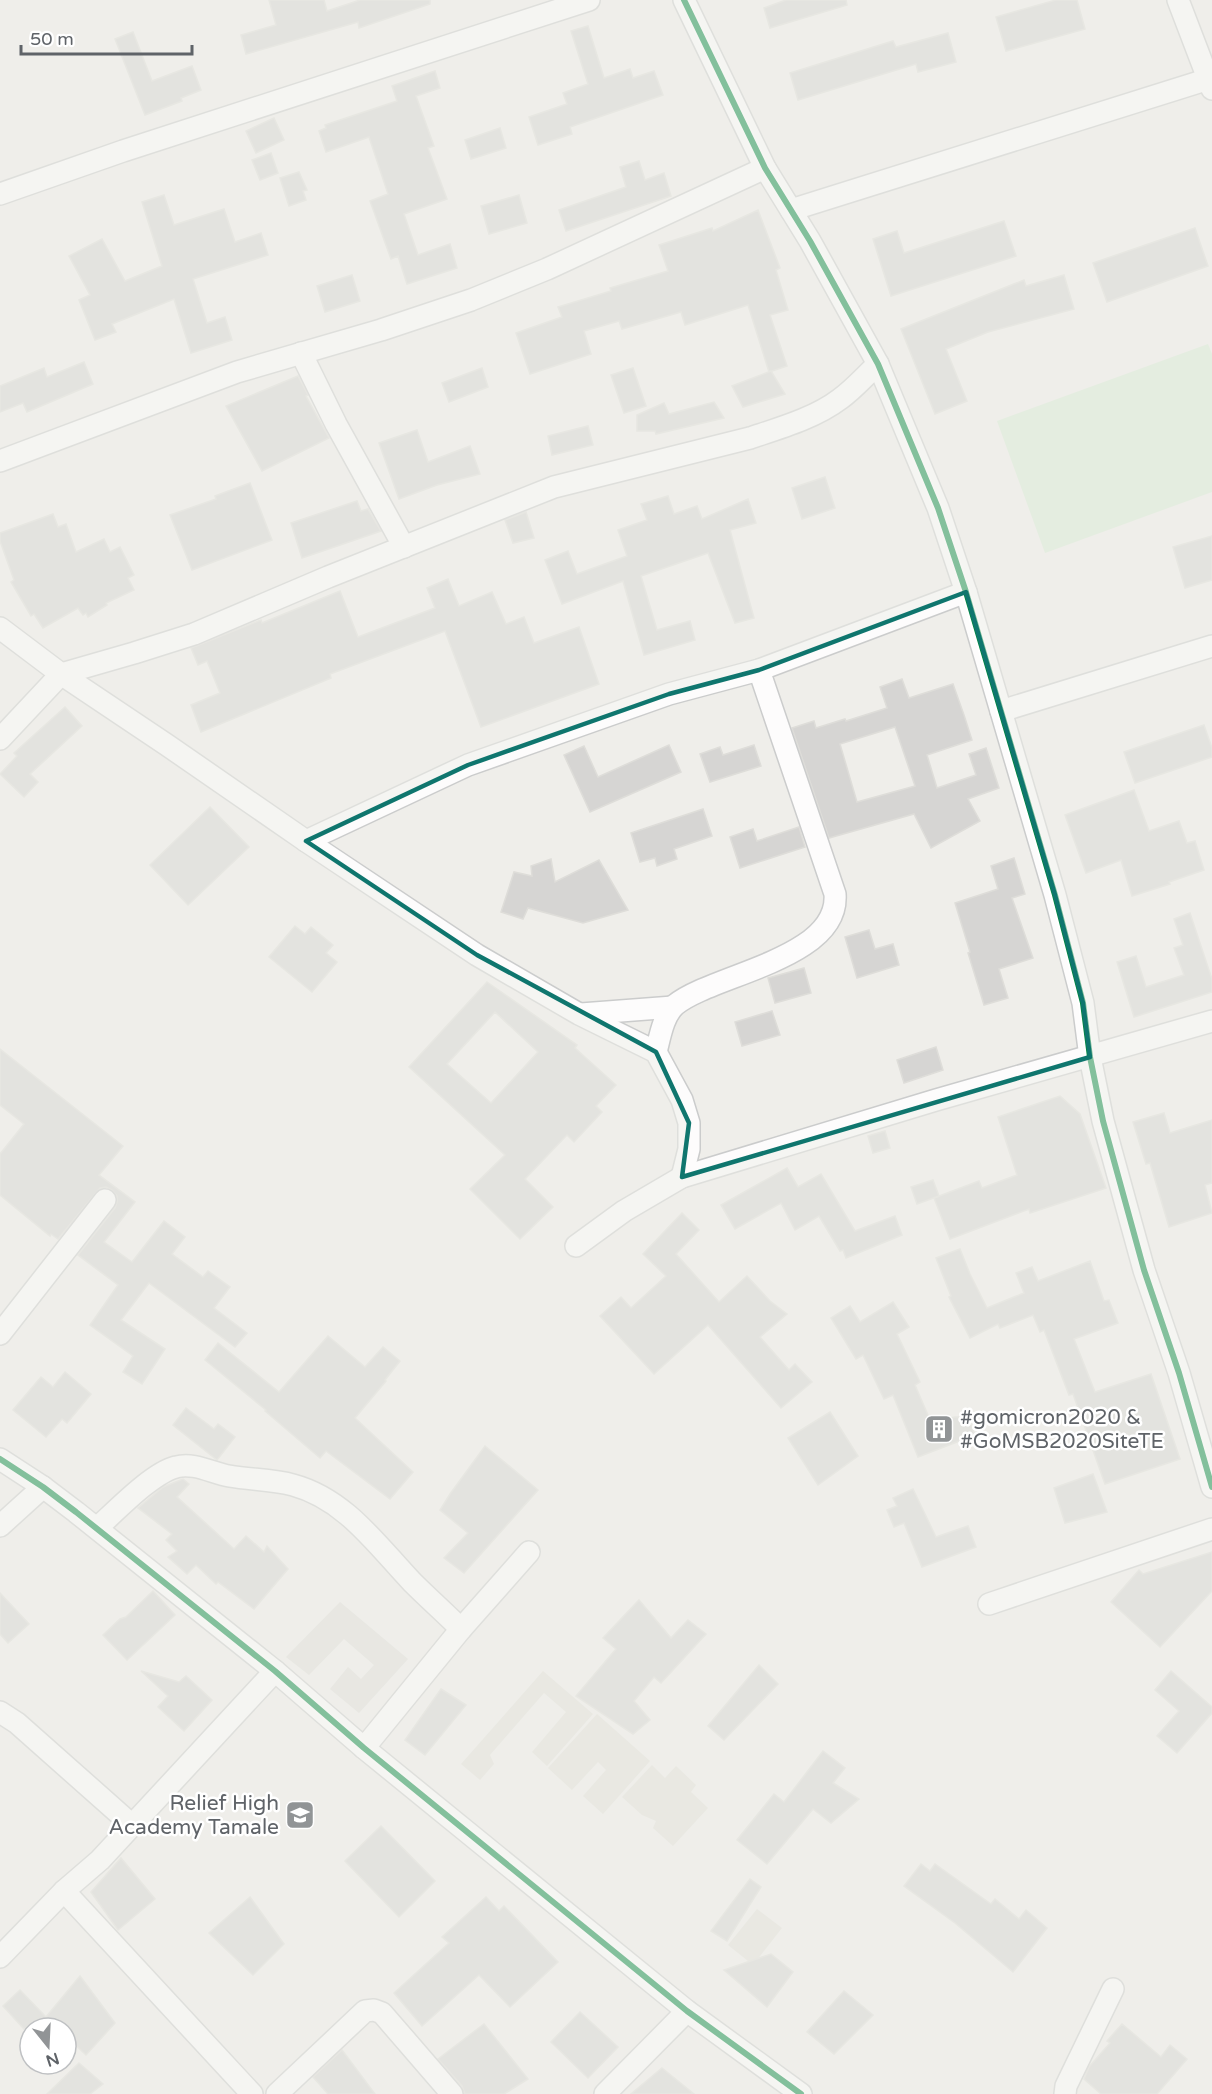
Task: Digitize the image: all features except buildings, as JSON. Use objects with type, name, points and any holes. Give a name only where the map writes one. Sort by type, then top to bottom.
[{"type":"street","points":[[0,194],[123,151],[589,0]]},
{"type":"street","points":[[684,0],[765,168],[878,364],[938,508],[966,592],[1073,961],[1083,1003],[1090,1057],[1103,1121],[1141,1258],[1179,1373],[1212,1487]]},
{"type":"street","points":[[791,210],[1210,82],[1178,0]]},
{"type":"street","points":[[0,461],[237,372],[381,330],[471,300],[547,269],[765,168]]},
{"type":"street","points":[[301,352],[336,424],[404,547]]},
{"type":"street","points":[[0,739],[61,674],[194,634],[554,487],[750,438],[780,428],[840,399],[878,364]]},
{"type":"street","points":[[306,841],[468,765],[669,693],[759,670],[966,592]]},
{"type":"street","points":[[0,628],[61,674],[477,955],[579,1014],[656,1052],[682,1100],[689,1122],[689,1149],[682,1177]]},
{"type":"street","points":[[1001,711],[1212,646]]},
{"type":"street","points":[[656,1052],[666,1018],[674,1007],[700,992],[776,961],[794,951],[830,919],[836,902],[759,670]]},
{"type":"street","points":[[579,1014],[674,1007]]},
{"type":"street","points":[[576,1246],[632,1206],[682,1177],[925,1103],[1212,1021]]},
{"type":"street","points":[[0,1335],[105,1200]]},
{"type":"street","points":[[0,1459],[43,1487],[97,1528],[275,1671],[364,1748],[687,2011],[801,2094]]},
{"type":"street","points":[[97,1528],[143,1488],[176,1466],[189,1465],[229,1476],[295,1485],[322,1497],[345,1512],[461,1629]]},
{"type":"street","points":[[0,1526],[43,1487]]},
{"type":"street","points":[[989,1604],[1212,1529]]},
{"type":"street","points":[[364,1748],[461,1629],[529,1552]]},
{"type":"street","points":[[0,1957],[64,1891],[100,1860],[275,1671]]},
{"type":"street","points":[[0,1712],[17,1723],[132,1825]]},
{"type":"street","points":[[64,1891],[252,2094]]},
{"type":"street","points":[[1065,2094],[1066,2086],[1113,1989]]},
{"type":"street","points":[[277,2094],[365,2012],[374,2010],[382,2013],[452,2094]]},
{"type":"street","points":[[605,2094],[687,2011]]},
{"type":"highlighted area","points":[[966,592],[1055,895],[1083,1003],[1090,1057],[682,1177],[689,1123],[656,1052],[477,955],[306,841],[468,765],[669,694],[759,670]]},
{"type":"shaded area","points":[[340,1602],[408,1659],[359,1713],[330,1689],[348,1667],[361,1679],[374,1665],[344,1639],[309,1675],[286,1657]]},
{"type":"shaded area","points":[[543,1671],[593,1714],[547,1766],[532,1752],[566,1712],[544,1693],[490,1755],[494,1764],[480,1780],[461,1764]]},
{"type":"shaded area","points":[[597,1714],[650,1761],[603,1814],[583,1796],[606,1770],[598,1762],[572,1790],[548,1768]]},
{"type":"shaded area","points":[[652,1765],[665,1778],[676,1766],[696,1785],[691,1792],[708,1808],[673,1846],[653,1828],[656,1821],[642,1815],[622,1797]]},
{"type":"shaded area","points":[[757,1909],[782,1928],[753,1965],[728,1945]]},
{"type":"green space","points":[[1208,344],[1212,354],[1212,492],[1045,553],[997,421]]},
{"type":"cycle path","points":[[684,0],[765,168],[810,241],[878,364],[938,508],[966,592],[1055,895],[1083,1003],[1090,1057],[1103,1121],[1144,1270],[1179,1373],[1212,1487]]},
{"type":"cycle path","points":[[0,1459],[76,1512],[275,1671],[364,1748],[687,2011],[801,2094]]},
{"type":"place","name":"#gomicron2020 & #GoMSB2020SiteTE","points":[[939,1429]]},
{"type":"place","name":"Relief High Academy Tamale","points":[[300,1815]]}]
